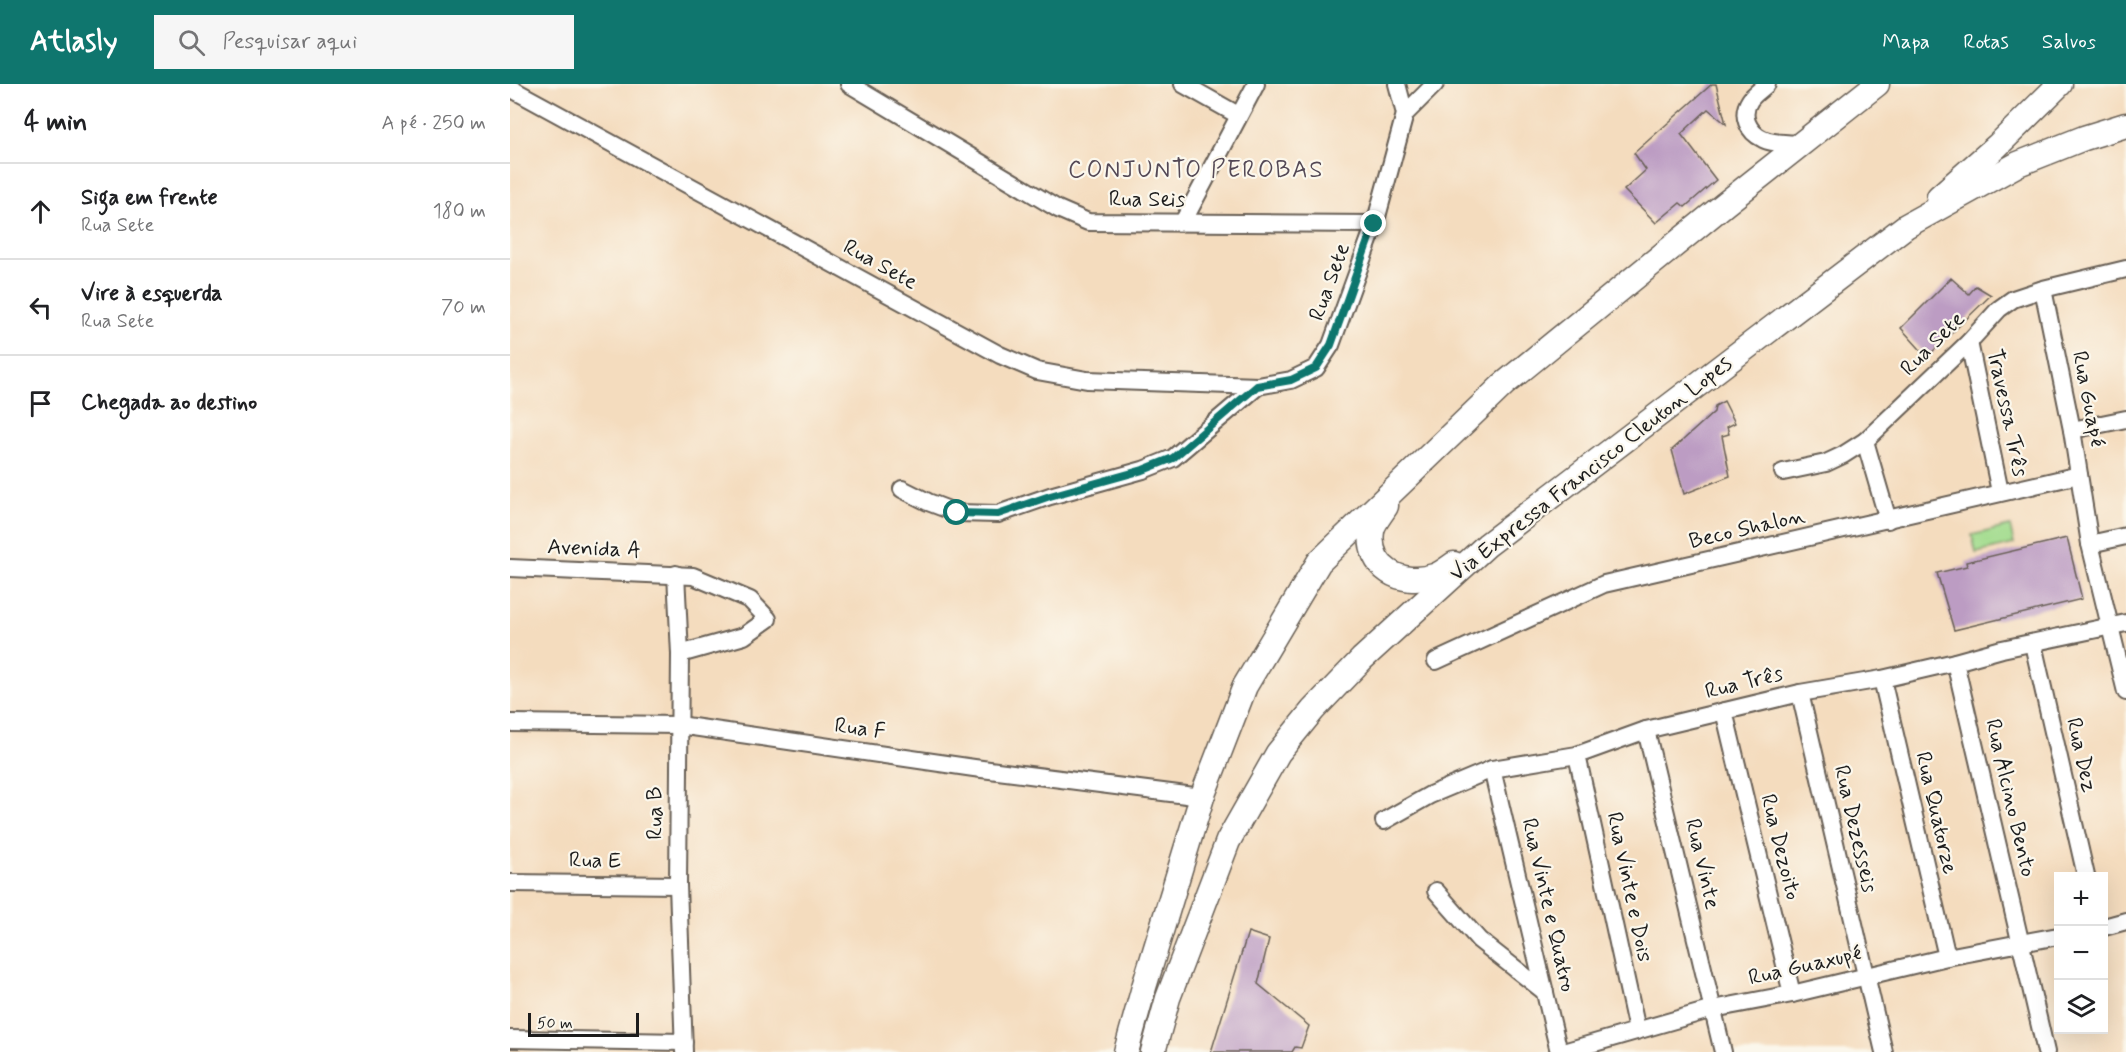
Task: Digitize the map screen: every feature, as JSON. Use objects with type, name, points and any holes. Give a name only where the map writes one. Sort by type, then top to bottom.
[{"type":"highway","points":[[1126,1052],[1202,797],[1245,686],[1319,562],[1504,384],[1877,84]]},
{"type":"highway","points":[[1906,226],[1997,146],[2060,84]]},
{"type":"highway","name":"Via Expressa Francisco Cleuton Lopes","points":[[1153,1052],[1168,998],[1228,841],[1278,753],[1313,710],[1362,659],[1487,545],[1906,226],[2018,164],[2084,138],[2126,125]]},
{"type":"highway","points":[[1398,486],[1372,529],[1374,552],[1382,566],[1394,576],[1419,579],[1435,576],[1487,545]]},
{"type":"street","name":"Rua Seis","points":[[849,84],[1058,209],[1088,222],[1374,224]]},
{"type":"street","points":[[1183,84],[1238,115]]},
{"type":"street","points":[[1183,222],[1256,84]]},
{"type":"street","points":[[1397,84],[1405,114]]},
{"type":"street","name":"Rua Sete","points":[[510,88],[1000,356],[1037,371],[1087,380],[1257,386],[1291,380],[1316,368],[1324,357],[1331,345],[1374,224],[1405,114],[1435,84]]},
{"type":"street","points":[[1767,84],[1750,99],[1746,110],[1746,121],[1753,133],[1764,140],[1800,144]]},
{"type":"street","name":"Rua Sete","points":[[1783,472],[1826,463],[1865,441],[1969,342],[1999,309],[2013,299],[2126,268]]},
{"type":"street","name":"Rua Guapé","points":[[2043,289],[2072,430],[2090,544],[2118,625],[2126,692]]},
{"type":"street","name":"Travessa Três","points":[[1969,342],[2000,492]]},
{"type":"street","points":[[902,489],[957,513],[998,514],[1050,496],[1143,470],[1173,458],[1257,386]]},
{"type":"street","points":[[2072,430],[2126,419]]},
{"type":"street","points":[[1865,441],[1888,520]]},
{"type":"street","name":"Beco Shalon","points":[[1436,662],[1604,584],[2079,475]]},
{"type":"street","points":[[2090,544],[2126,536]]},
{"type":"street","name":"Avenida A","points":[[510,568],[693,576],[750,600],[768,619],[744,636],[680,654]]},
{"type":"street","name":"Rua B","points":[[676,574],[680,654],[678,885],[684,1047]]},
{"type":"street","name":"Rua Três","points":[[1384,821],[1430,795],[1492,769],[1577,755],[1647,730],[1724,711],[1800,693],[1882,679],[2002,649],[2118,625]]},
{"type":"street","name":"Rua Dez","points":[[2033,644],[2085,872]]},
{"type":"street","name":"Rua Alcino Bento","points":[[1955,662],[2046,1052]]},
{"type":"street","name":"Rua Quatorze","points":[[1882,679],[1947,957]]},
{"type":"street","name":"Rua Dezesseis","points":[[1800,693],[1884,1052]]},
{"type":"street","name":"Rua Dezoito","points":[[1724,711],[1792,994]]},
{"type":"street","name":"Rua F","points":[[510,723],[679,725],[974,768],[1202,797]]},
{"type":"street","name":"Rua Vinte","points":[[1647,730],[1723,1052]]},
{"type":"street","name":"Rua Vinte e Dois","points":[[1577,755],[1637,1030]]},
{"type":"street","name":"Rua Vinte e Quatro","points":[[1492,769],[1559,1052]]},
{"type":"street","name":"Rua E","points":[[510,883],[678,885]]},
{"type":"street","points":[[1436,891],[1479,940],[1545,992]]},
{"type":"street","points":[[2107,926],[2126,921]]},
{"type":"street","name":"Rua Guaxupé","points":[[1563,1052],[1713,1009],[1792,994],[1947,957],[2054,937]]},
{"type":"street","points":[[510,1039],[684,1047]]},
{"type":"green space","points":[[2010,526],[2014,544],[1976,553],[1972,535]]},
{"type":"building","points":[[1712,84],[1716,84],[1726,124],[1708,109],[1681,134],[1716,180],[1685,207],[1680,203],[1656,223],[1624,190],[1646,170],[1634,153]]},
{"type":"building","points":[[1951,278],[1969,294],[1976,286],[1991,295],[1927,357],[1901,328]]},
{"type":"building","points":[[1724,401],[1735,423],[1727,427],[1729,434],[1722,436],[1730,476],[1684,494],[1672,450],[1714,412],[1715,406]]},
{"type":"building","points":[[2067,538],[2082,599],[1954,630],[1937,573],[1967,566],[1966,562]]},
{"type":"building","points":[[1248,932],[1269,939],[1258,984],[1309,1026],[1301,1048],[1295,1047],[1292,1052],[1211,1052]]},
{"type":"district","name":"CONJUNTO PEROBAS","points":[[1196,170]]},
{"type":"route","points":[[957,513],[998,514],[1050,496],[1143,470],[1173,458],[1257,386],[1291,380],[1316,368],[1331,345],[1374,224]]}]
